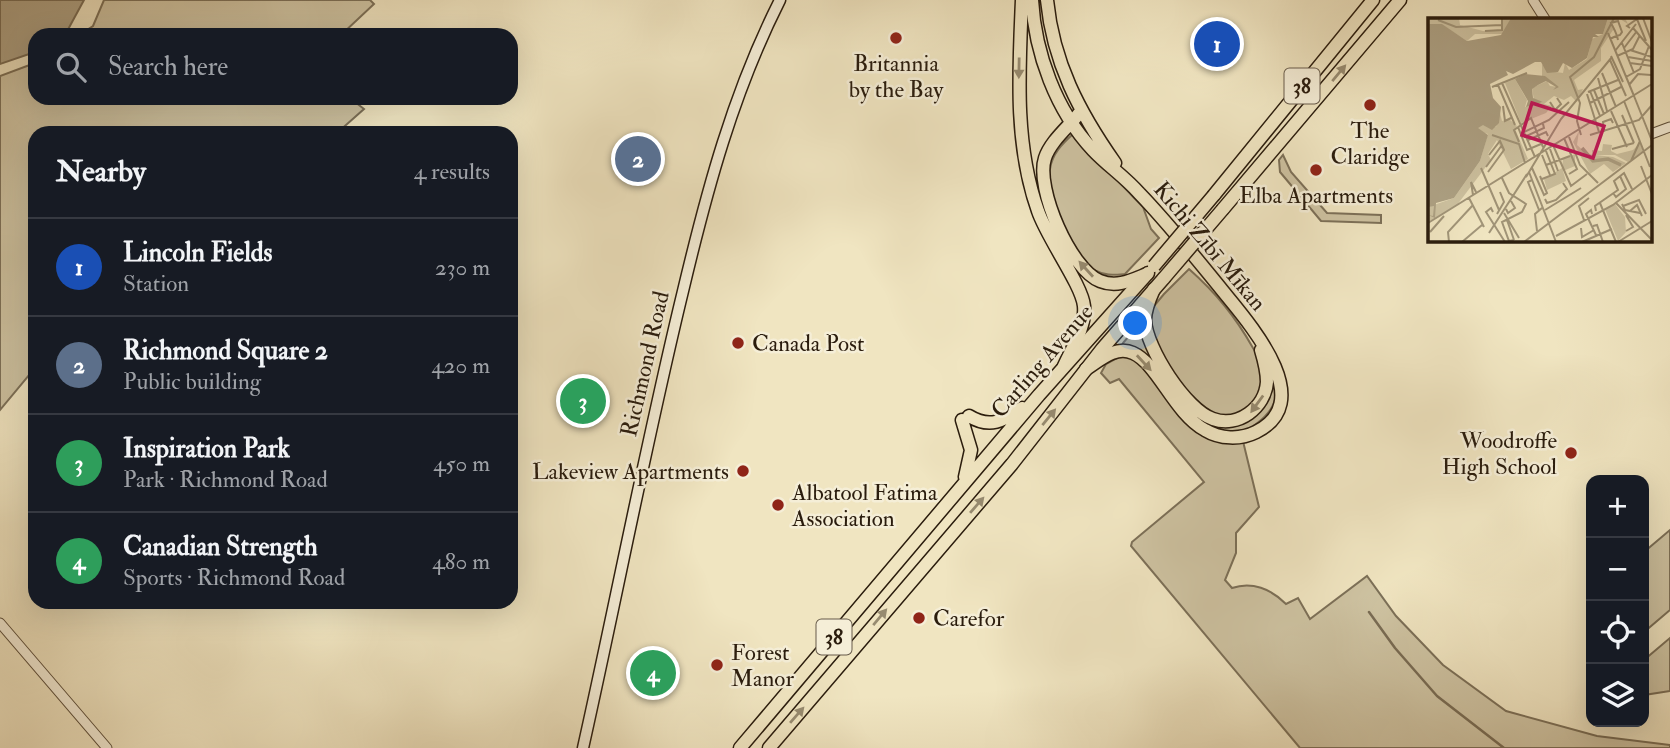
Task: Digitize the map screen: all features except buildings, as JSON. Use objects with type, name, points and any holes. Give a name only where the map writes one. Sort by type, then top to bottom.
[{"type":"main road","name":"Richmond Road","points":[[583,748],[690,258],[721,142],[739,90],[780,0]]},
{"type":"main road","points":[[1022,0],[1019,93],[1028,176],[1040,219],[1084,305],[1081,327],[1064,366]]},
{"type":"main road","name":"Kichi Zībī Mīkan","points":[[1032,0],[1045,66],[1072,123],[1093,150],[1127,180],[1172,229],[1258,340],[1280,378],[1280,402],[1263,428],[1241,437],[1218,435],[1197,425],[1173,401],[1145,362],[1130,352],[1112,353],[1086,369]]},
{"type":"main road","name":"Kichi Zībī Mīkan","points":[[1046,0],[1056,55],[1081,111],[1127,180]]},
{"type":"main road","name":"Carling Avenue","points":[[740,748],[1039,395],[1151,270],[1373,0]]},
{"type":"main road","name":"Carling Avenue","points":[[769,748],[1012,464],[1086,369],[1401,0]]},
{"type":"main road","points":[[1081,111],[1051,147],[1043,169],[1046,190],[1063,235],[1085,271],[1099,281],[1118,284],[1151,270]]},
{"type":"main road","points":[[1154,289],[1145,315],[1150,343],[1189,402],[1212,419],[1233,421],[1249,414],[1259,403],[1267,380],[1258,340]]},
{"type":"main road","points":[[961,487],[971,455],[966,418],[986,424],[996,423],[1039,395]]},
{"type":"street","points":[[1532,0],[1544,18]]},
{"type":"street","points":[[1652,134],[1670,127]]},
{"type":"street","points":[[0,623],[107,748]]},
{"type":"shaded area","points":[[0,0],[84,0],[69,28],[28,28],[28,54],[0,64]]},
{"type":"shaded area","points":[[104,0],[370,0],[374,4],[348,28],[90,28]]},
{"type":"shaded area","points":[[28,66],[28,105],[359,105],[364,109],[345,126],[28,126],[28,376],[0,410],[0,76]]},
{"type":"shaded area","points":[[1073,134],[1143,207],[1151,229],[1159,238],[1125,274],[1102,273],[1086,263],[1070,239],[1056,208],[1050,180],[1051,164],[1058,150]]},
{"type":"shaded area","points":[[1283,155],[1291,172],[1327,213],[1381,215],[1381,223],[1321,221],[1280,172],[1279,160]]},
{"type":"shaded area","points":[[1189,269],[1232,315],[1270,371],[1276,389],[1273,405],[1263,419],[1241,433],[1259,507],[1236,533],[1236,553],[1225,580],[1232,588],[1247,585],[1261,588],[1286,604],[1298,598],[1310,619],[1367,576],[1396,616],[1443,665],[1506,711],[1597,736],[1670,745],[1670,748],[1300,748],[1131,546],[1132,542],[1204,482],[1119,379],[1110,383],[1101,373],[1106,364],[1117,358],[1123,343],[1164,294]]},
{"type":"shaded area","points":[[577,383],[600,402],[588,417],[565,398]]},
{"type":"shaded area","points":[[1670,530],[1670,610],[1649,628],[1649,601],[1649,548]]},
{"type":"shaded area","points":[[1670,638],[1670,691],[1649,694],[1649,656]]},
{"type":"waterway","points":[[1369,612],[1395,648],[1437,696],[1504,748]]},
{"type":"place","name":"Britannia by the Bay","points":[[896,38]]},
{"type":"place","name":"Lincoln Fields","points":[[1217,44]]},
{"type":"place","name":"The Claridge","points":[[1370,105]]},
{"type":"place","name":"Richmond Square 2","points":[[638,159]]},
{"type":"place","name":"Elba Apartments","points":[[1316,170]]},
{"type":"place","name":"Canada Post","points":[[738,343]]},
{"type":"place","name":"Inspiration Park","points":[[583,401]]},
{"type":"place","name":"Woodroffe High School","points":[[1571,453]]},
{"type":"place","name":"Lakeview Apartments","points":[[743,471]]},
{"type":"place","name":"Albatool Fatima Association","points":[[778,505]]},
{"type":"place","name":"Carefor","points":[[919,618]]},
{"type":"place","name":"Forest Manor","points":[[717,665]]},
{"type":"place","name":"Canadian Strength","points":[[653,673]]}]
